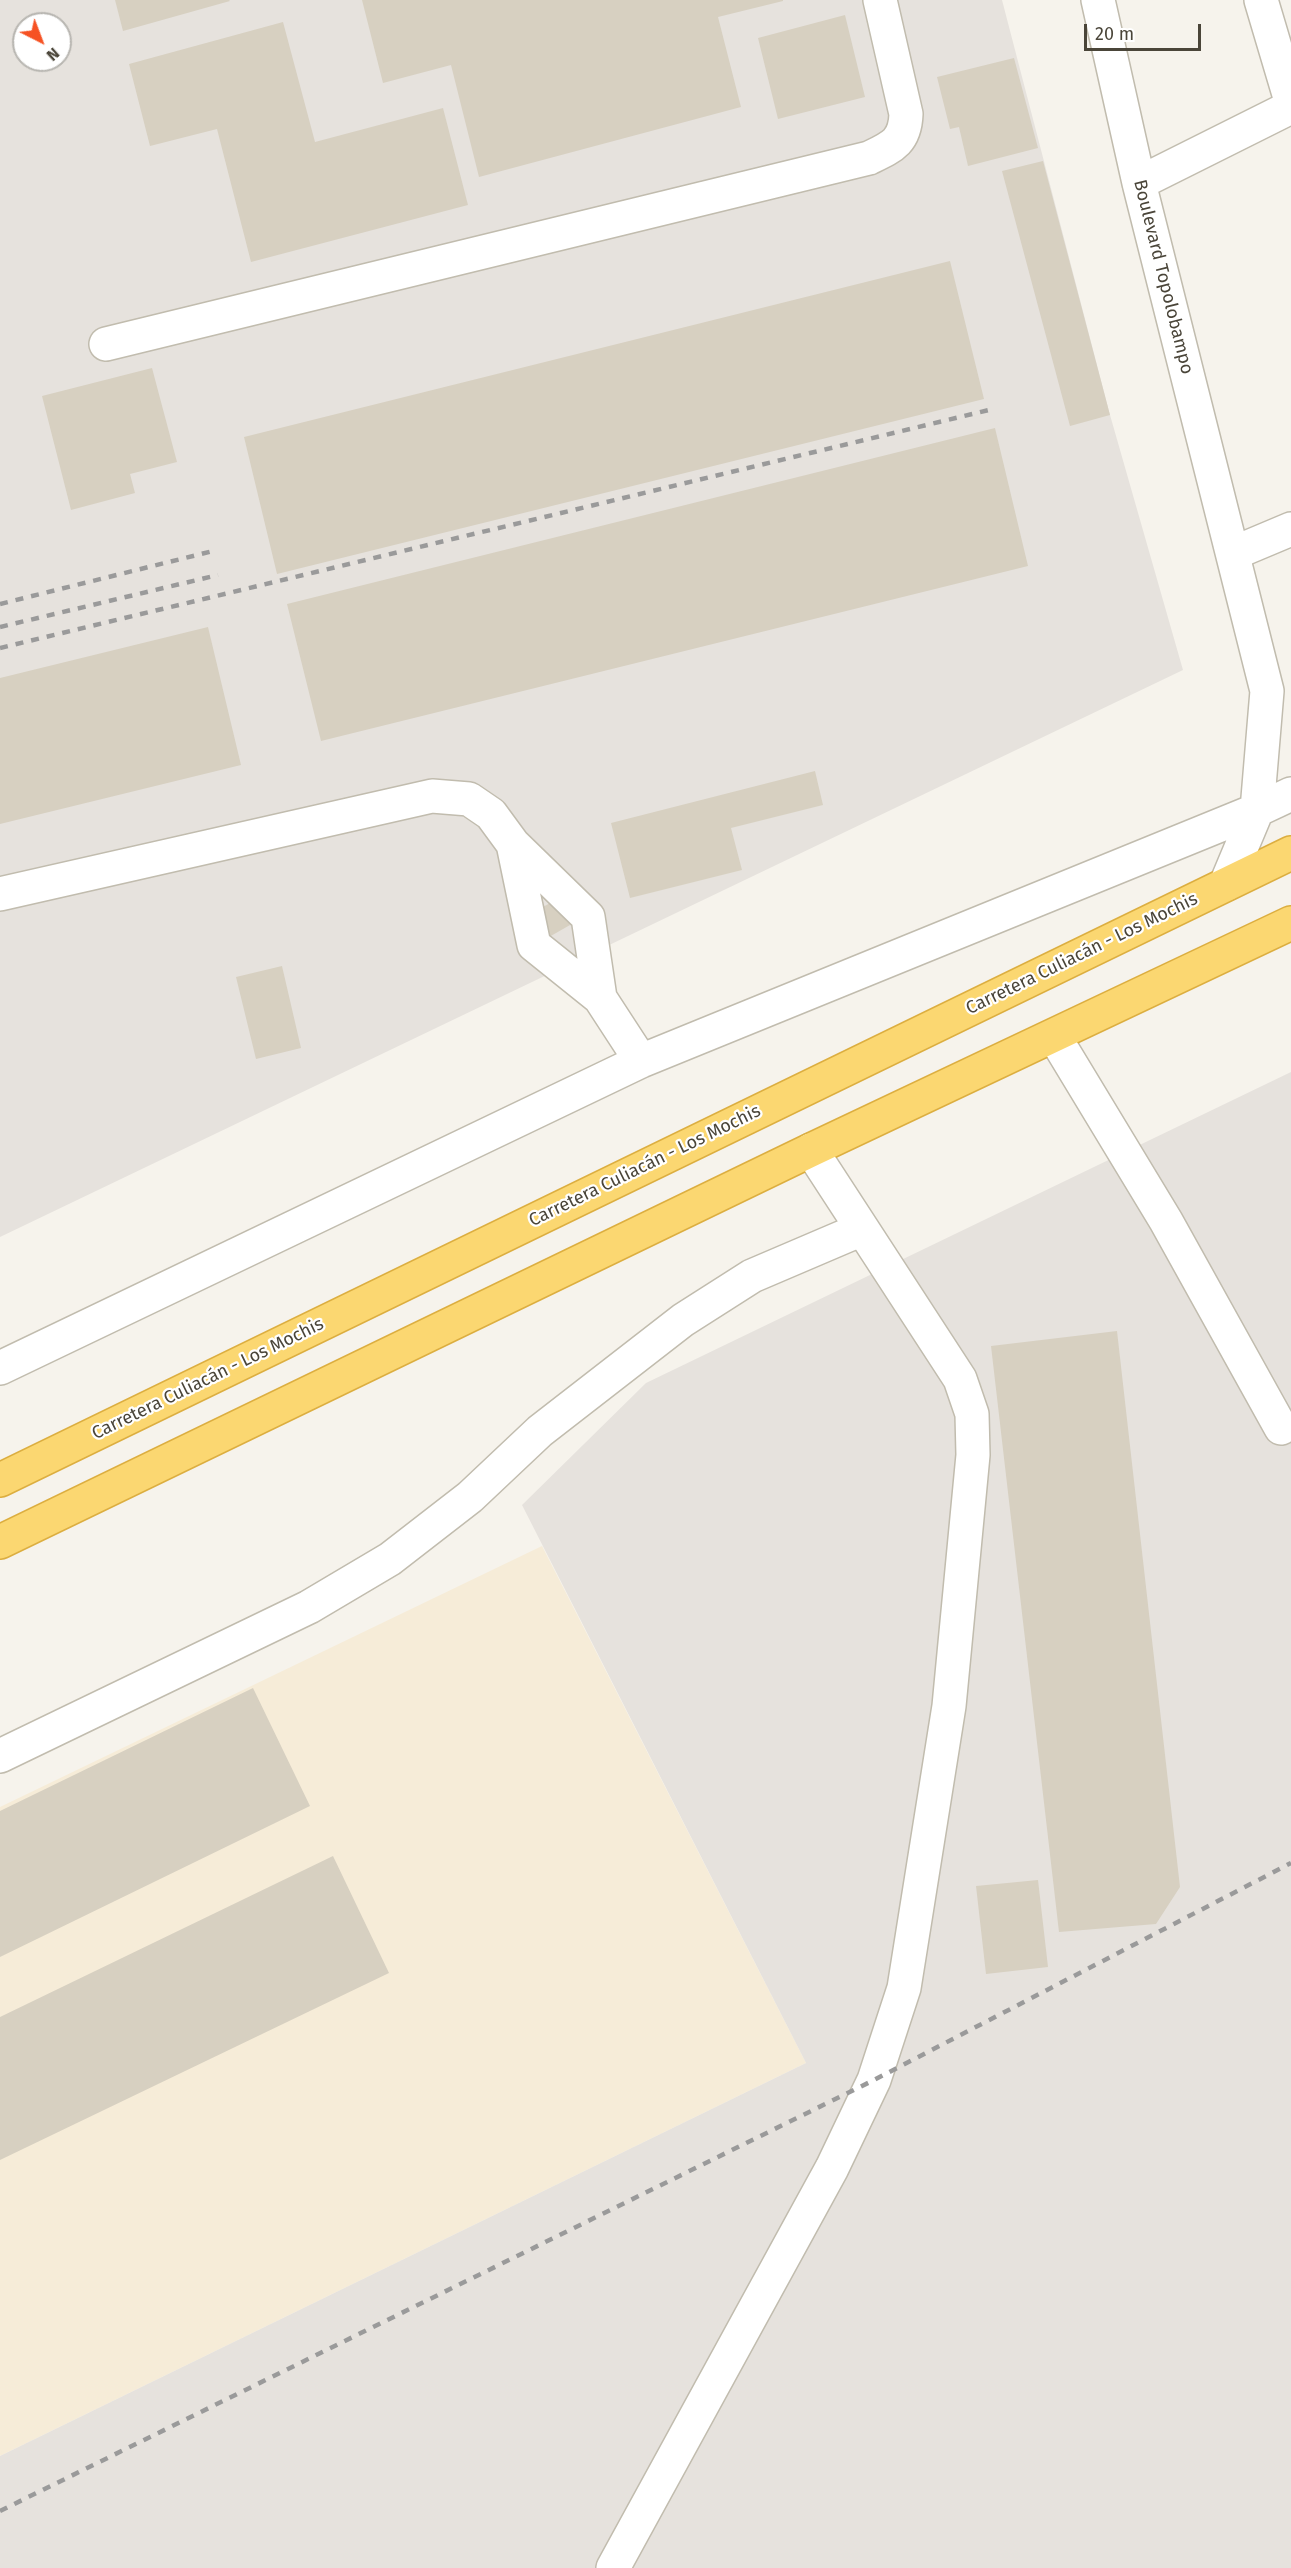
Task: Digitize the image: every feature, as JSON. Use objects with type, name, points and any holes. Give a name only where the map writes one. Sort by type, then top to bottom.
[{"type":"highway","name":"Carretera Culiacán - Los Mochis","points":[[0,1480],[1291,853]]},
{"type":"highway","points":[[0,1542],[811,1150],[1291,923]]},
{"type":"street","points":[[106,344],[869,158],[900,140],[905,128],[906,114],[880,0]]},
{"type":"street","name":"Boulevard Topolobampo","points":[[1098,0],[1139,183],[1267,691],[1257,810],[1226,884]]},
{"type":"street","points":[[1261,0],[1291,101]]},
{"type":"street","points":[[1139,183],[1291,107]]},
{"type":"street","points":[[1234,553],[1291,529]]},
{"type":"street","points":[[0,1368],[641,1061],[1257,810],[1291,794]]},
{"type":"street","points":[[0,894],[432,796],[469,799],[491,814],[513,844],[588,917],[600,998]]},
{"type":"street","points":[[513,844],[534,945],[600,998],[641,1061]]},
{"type":"street","points":[[1054,1036],[1166,1221],[1281,1428]]},
{"type":"street","points":[[613,2568],[832,2168],[874,2080],[904,1988],[949,1706],[973,1455],[972,1414],[960,1379],[811,1150]]},
{"type":"street","points":[[0,1756],[309,1607],[390,1559],[470,1497],[540,1431],[683,1320],[752,1276],[862,1229]]},
{"type":"shaded area","points":[[0,0],[1002,0],[1110,415],[1183,670],[0,1237]]},
{"type":"shaded area","points":[[1291,1072],[1291,2568],[0,2568],[0,2456],[806,2063],[522,1505],[646,1383]]},
{"type":"shaded area","points":[[542,1546],[806,2063],[0,2456],[0,1807]]},
{"type":"building","points":[[115,0],[229,0],[230,1],[123,31]]},
{"type":"building","points":[[362,0],[783,1],[718,17],[741,107],[479,177],[451,65],[383,83]]},
{"type":"building","points":[[845,15],[865,97],[778,119],[758,38]]},
{"type":"building","points":[[283,22],[315,142],[443,108],[468,205],[251,262],[217,129],[150,146],[129,64]]},
{"type":"building","points":[[1014,58],[1038,148],[968,166],[959,127],[950,129],[937,77]]},
{"type":"building","points":[[1043,161],[1110,415],[1070,426],[1002,171]]},
{"type":"building","points":[[950,261],[984,399],[277,574],[244,437]]},
{"type":"building","points":[[152,368],[177,462],[130,474],[135,493],[71,510],[42,396]]},
{"type":"building","points":[[995,428],[1028,566],[321,741],[287,604]]},
{"type":"building","points":[[208,627],[241,765],[0,824],[0,678]]},
{"type":"building","points":[[815,771],[823,805],[731,828],[742,870],[630,898],[611,823]]},
{"type":"building","points":[[556,900],[570,925],[549,937],[535,911]]},
{"type":"building","points":[[282,966],[301,1048],[256,1059],[236,977]]},
{"type":"building","points":[[1117,1331],[1180,1887],[1156,1924],[1059,1932],[991,1346]]},
{"type":"building","points":[[253,1688],[310,1806],[0,1957],[0,1811]]},
{"type":"building","points":[[333,1856],[389,1973],[0,2160],[0,2017]]},
{"type":"building","points":[[1038,1880],[1048,1967],[986,1974],[976,1886]]},
{"type":"railway","points":[[0,648],[993,409]]},
{"type":"railway","points":[[0,604],[213,551]]},
{"type":"railway","points":[[0,627],[218,575]]},
{"type":"railway","points":[[0,2511],[874,2080],[1291,1863]]}]
